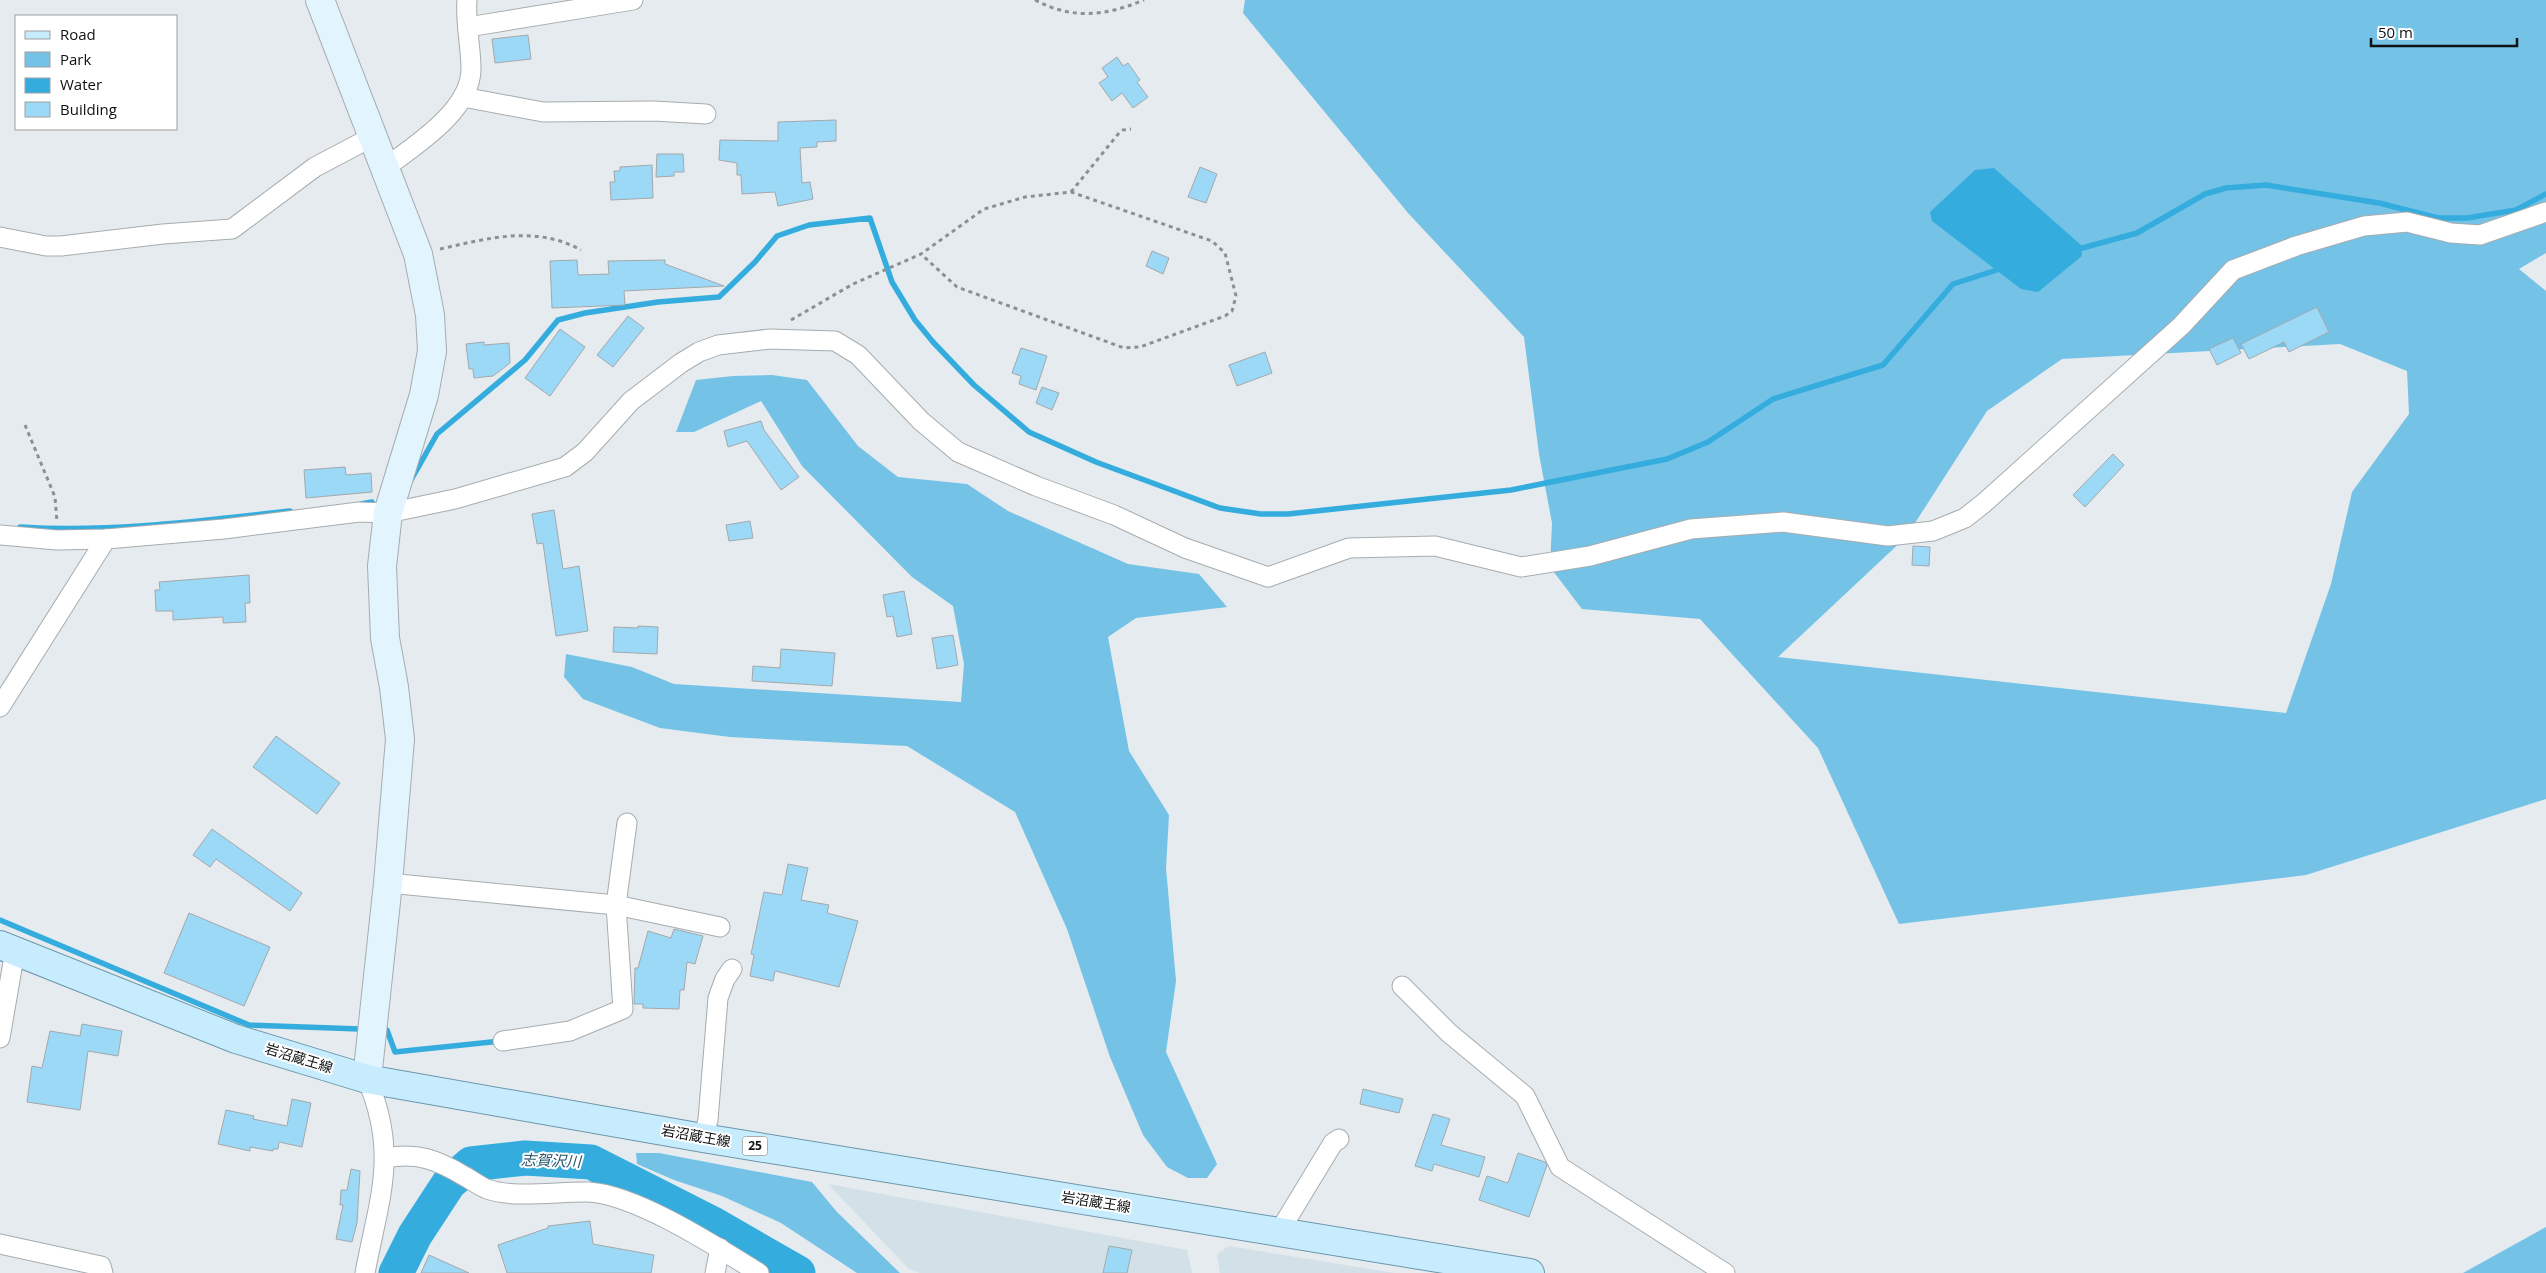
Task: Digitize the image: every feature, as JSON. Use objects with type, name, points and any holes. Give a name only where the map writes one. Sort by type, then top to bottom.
[{"type":"main road","name":"岩沼蔵王線","points":[[8,948],[236,1039],[368,1079],[703,1138],[1530,1273]]},
{"type":"street","points":[[320,0],[418,254],[430,315],[432,351],[424,395],[388,513],[382,566],[385,638],[394,687],[400,740],[368,1079],[381,1117],[386,1158],[365,1273]]},
{"type":"street","points":[[386,167],[436,128],[464,98],[470,76],[468,0]]},
{"type":"street","points":[[468,28],[633,0]]},
{"type":"street","points":[[464,98],[543,112],[654,111],[706,114]]},
{"type":"street","points":[[0,236],[46,246],[62,246],[163,234],[232,229],[315,167],[372,137]]},
{"type":"street","points":[[0,535],[57,540],[106,539],[224,529],[359,512],[388,513],[454,499],[565,467],[585,452],[631,401],[681,363],[699,352],[718,345],[770,338],[835,341],[858,355],[921,421],[958,452],[1036,486],[1114,515],[1186,548],[1268,577],[1349,548],[1435,546],[1521,567],[1590,556],[1691,529],[1783,522],[1888,536],[1933,530],[1964,518],[2181,326],[2233,270],[2296,246],[2364,226],[2406,222],[2451,233],[2480,235],[2546,212]]},
{"type":"street","points":[[0,707],[106,539]]},
{"type":"street","points":[[503,1041],[570,1032],[623,1009],[616,905],[627,823]]},
{"type":"street","points":[[388,883],[616,905],[720,927]]},
{"type":"street","points":[[0,1038],[8,948]]},
{"type":"street","points":[[703,1138],[708,1120],[718,998],[725,979],[732,969]]},
{"type":"street","points":[[1402,986],[1449,1032],[1524,1096],[1560,1167],[1725,1273]]},
{"type":"street","points":[[1279,1232],[1333,1144],[1339,1139]]},
{"type":"street","points":[[386,1158],[402,1155],[419,1156],[450,1167],[488,1189],[530,1193],[590,1192],[612,1196],[641,1207],[720,1248],[759,1273]]},
{"type":"street","points":[[0,1244],[101,1266],[103,1273]]},
{"type":"street","points":[[715,1273],[720,1248]]},
{"type":"path","points":[[1035,0],[1060,10],[1090,15],[1144,0]]},
{"type":"path","points":[[1071,192],[1119,133],[1123,130],[1131,129]]},
{"type":"path","points":[[770,338],[783,326],[853,284],[921,254],[984,209],[1025,197],[1071,192],[1212,241],[1225,253],[1236,296],[1232,312],[1140,348],[1124,348],[957,287],[921,254]]},
{"type":"path","points":[[418,254],[502,235],[523,234],[554,238],[581,250]]},
{"type":"path","points":[[25,425],[55,496],[57,540]]},
{"type":"shaded area","points":[[828,1184],[1187,1250],[1192,1273],[920,1273],[908,1268]]},
{"type":"shaded area","points":[[1229,1246],[1394,1273],[1220,1273],[1217,1254]]},
{"type":"green space","points":[[1245,0],[2546,0],[2546,253],[2519,269],[2546,291],[2546,799],[2306,875],[1899,924],[1818,748],[1700,619],[1582,609],[1550,567],[1552,523],[1539,454],[1524,337],[1408,213],[1243,13]],"holes":[[[2340,344],[2407,371],[2409,414],[2352,492],[2331,584],[2286,713],[1778,657],[1906,537],[1987,411],[2062,359]]]},
{"type":"green space","points":[[772,375],[807,380],[858,446],[898,477],[967,484],[1008,511],[1128,564],[1199,574],[1227,607],[1136,618],[1108,637],[1129,751],[1169,815],[1166,868],[1176,981],[1166,1052],[1217,1164],[1207,1178],[1188,1178],[1167,1167],[1143,1135],[1110,1057],[1067,929],[1015,812],[907,746],[730,737],[660,728],[583,699],[564,677],[566,654],[632,667],[674,684],[961,702],[964,664],[953,606],[912,577],[802,466],[761,401],[694,432],[676,432],[696,380],[733,376]]},
{"type":"green space","points":[[636,1153],[659,1153],[812,1182],[837,1212],[900,1273],[857,1273],[781,1223],[722,1196],[674,1180],[637,1164]]},
{"type":"green space","points":[[2546,1227],[2546,1273],[2463,1273]]},
{"type":"water","points":[[1994,168],[2081,245],[2082,256],[2038,292],[2021,289],[1932,221],[1930,212],[1975,170]]},
{"type":"building","points":[[528,35],[531,59],[495,63],[492,39]]},
{"type":"building","points":[[1117,57],[1123,66],[1128,63],[1140,80],[1137,82],[1148,97],[1133,108],[1122,93],[1112,101],[1099,83],[1108,77],[1102,68]]},
{"type":"building","points":[[836,120],[836,141],[817,142],[817,147],[800,148],[802,183],[810,182],[813,199],[778,206],[775,192],[742,194],[741,175],[737,175],[737,163],[719,160],[720,140],[778,141],[778,122]]},
{"type":"building","points":[[657,154],[683,154],[684,172],[674,172],[674,176],[656,177]]},
{"type":"building","points":[[652,165],[653,198],[611,200],[610,182],[615,182],[614,171],[620,171],[620,167]]},
{"type":"building","points":[[1200,167],[1217,174],[1206,203],[1188,197]]},
{"type":"building","points":[[1152,251],[1169,258],[1163,274],[1146,266]]},
{"type":"building","points":[[577,260],[578,275],[609,274],[608,261],[665,260],[665,264],[724,286],[624,291],[625,305],[552,308],[550,261]]},
{"type":"building","points":[[2317,307],[2329,332],[2289,352],[2284,342],[2249,359],[2241,344]]},
{"type":"building","points":[[628,316],[644,328],[613,367],[597,355]]},
{"type":"building","points":[[560,329],[585,347],[550,396],[525,378]]},
{"type":"building","points":[[2233,338],[2241,353],[2217,365],[2209,349]]},
{"type":"building","points":[[484,342],[484,345],[509,343],[510,363],[493,376],[474,378],[473,369],[469,369],[466,344]]},
{"type":"building","points":[[1021,348],[1047,356],[1036,390],[1019,384],[1021,376],[1012,373]]},
{"type":"building","points":[[1265,352],[1272,373],[1237,386],[1229,365]]},
{"type":"building","points":[[1042,387],[1059,393],[1052,410],[1036,403]]},
{"type":"building","points":[[761,421],[764,430],[799,477],[781,490],[747,441],[728,447],[724,431]]},
{"type":"building","points":[[2113,454],[2124,465],[2085,507],[2073,495]]},
{"type":"building","points":[[345,467],[346,475],[371,473],[372,492],[306,498],[304,470]]},
{"type":"building","points":[[554,510],[563,569],[579,566],[588,631],[556,636],[543,543],[537,544],[532,514]]},
{"type":"building","points":[[750,521],[753,538],[729,541],[726,525]]},
{"type":"building","points":[[1913,546],[1930,547],[1929,566],[1912,565]]},
{"type":"building","points":[[249,575],[250,603],[245,603],[246,622],[223,623],[223,617],[173,620],[173,611],[156,611],[155,590],[160,590],[159,582]]},
{"type":"building","points":[[904,591],[912,634],[897,637],[893,616],[887,617],[883,595]]},
{"type":"building","points":[[638,626],[658,627],[657,654],[613,652],[614,627],[638,628]]},
{"type":"building","points":[[953,635],[958,665],[937,669],[932,638]]},
{"type":"building","points":[[781,649],[835,653],[832,686],[752,681],[753,666],[780,668]]},
{"type":"building","points":[[276,736],[340,783],[317,814],[253,767]]},
{"type":"building","points":[[212,829],[302,893],[290,911],[216,859],[210,867],[193,855]]},
{"type":"building","points":[[788,864],[808,868],[801,900],[829,905],[827,913],[858,921],[839,987],[775,971],[773,981],[750,976],[754,955],[751,954],[764,892],[782,895]]},
{"type":"building","points":[[189,913],[270,947],[244,1006],[164,973]]},
{"type":"building","points":[[674,929],[703,936],[695,964],[687,962],[684,990],[680,990],[679,1009],[643,1008],[643,1004],[634,1004],[635,968],[638,968],[648,931],[671,938]]},
{"type":"building","points":[[82,1024],[122,1031],[118,1056],[88,1051],[80,1110],[27,1102],[32,1066],[42,1068],[50,1031],[80,1036]]},
{"type":"building","points":[[1363,1089],[1403,1099],[1399,1113],[1360,1104]]},
{"type":"building","points":[[292,1099],[311,1103],[302,1147],[279,1142],[278,1149],[273,1149],[273,1151],[250,1147],[250,1151],[218,1144],[226,1110],[254,1116],[253,1119],[287,1126]]},
{"type":"building","points":[[1433,1114],[1450,1119],[1441,1145],[1485,1157],[1479,1177],[1434,1164],[1432,1171],[1415,1166]]},
{"type":"building","points":[[1518,1153],[1545,1162],[1547,1165],[1529,1217],[1479,1200],[1487,1176],[1508,1183]]},
{"type":"building","points":[[351,1169],[360,1171],[357,1223],[352,1242],[336,1239],[343,1205],[340,1205],[341,1190],[347,1190]]},
{"type":"building","points":[[590,1221],[593,1244],[654,1255],[651,1273],[507,1273],[498,1245],[548,1228],[548,1226]]},
{"type":"building","points":[[1109,1246],[1132,1250],[1127,1273],[1103,1273]]},
{"type":"building","points":[[429,1255],[469,1273],[421,1273]]},
{"type":"waterway","points":[[2075,250],[2137,233],[2205,194],[2226,188],[2266,185],[2379,203],[2438,218],[2467,218],[2516,210],[2546,194]]},
{"type":"waterway","points":[[411,480],[437,434],[525,360],[558,320],[585,313],[658,302],[719,297],[755,262],[777,236],[809,225],[870,218],[892,282],[915,320],[974,385],[1029,432],[1096,462],[1220,508],[1261,514],[1288,514],[1511,490],[1667,459],[1708,442],[1773,399],[1883,365],[1953,284],[2000,269]]},
{"type":"waterway","points":[[361,504],[372,502]]},
{"type":"waterway","points":[[20,527],[121,527],[290,511]]},
{"type":"waterway","points":[[0,920],[249,1025],[360,1029]]},
{"type":"waterway","points":[[387,1030],[395,1052],[501,1041]]},
{"type":"waterway","name":"志賀沢川","points":[[396,1273],[415,1235],[449,1183],[471,1164],[525,1158],[591,1162],[711,1223],[798,1273]]}]
